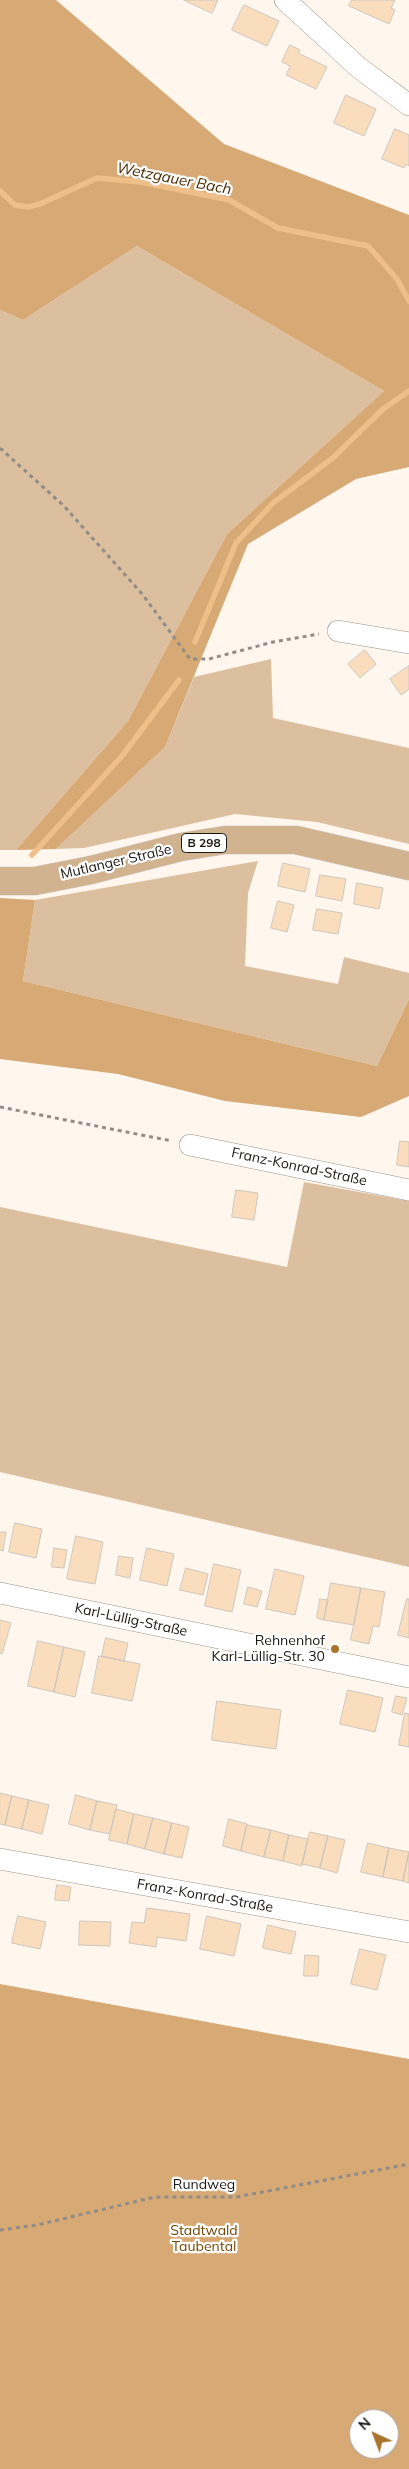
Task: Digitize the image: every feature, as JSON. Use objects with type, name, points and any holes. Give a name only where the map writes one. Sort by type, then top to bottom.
[{"type":"main road","name":"Mutlanger Straße","points":[[0,881],[35,880],[91,870],[181,847],[225,840],[296,840],[409,866]]},
{"type":"street","points":[[285,0],[358,66],[409,105]]},
{"type":"street","points":[[338,631],[409,643]]},
{"type":"street","name":"Franz-Konrad-Straße","points":[[190,1145],[409,1190]]},
{"type":"street","name":"Karl-Lüllig-Straße","points":[[0,1593],[409,1677]]},
{"type":"street","name":"Franz-Konrad-Straße","points":[[0,1859],[409,1932]]},
{"type":"path","points":[[0,448],[64,506],[143,595],[190,659],[209,659],[273,642],[338,631]]},
{"type":"path","points":[[0,1107],[190,1145]]},
{"type":"path","name":"Rundweg","points":[[0,2230],[38,2225],[155,2197],[236,2197],[409,2164]]},
{"type":"shaded area","points":[[137,246],[384,391],[227,534],[128,721],[16,850],[0,850],[0,310],[23,320]]},
{"type":"shaded area","points":[[271,659],[273,718],[409,748],[409,844],[317,822],[235,814],[84,848],[56,849],[165,747],[194,677]]},
{"type":"shaded area","points":[[258,861],[248,893],[245,966],[338,984],[344,957],[409,973],[409,999],[377,1066],[23,981],[35,900]]},
{"type":"shaded area","points":[[304,1182],[409,1201],[409,1567],[0,1472],[0,1207],[287,1267]]},
{"type":"green space","points":[[0,0],[56,0],[224,144],[409,215],[409,467],[356,479],[248,544],[165,747],[56,849],[16,850],[128,721],[227,534],[384,391],[137,246],[23,320],[0,310]]},
{"type":"green space","points":[[0,898],[35,900],[23,981],[377,1066],[409,999],[409,1096],[361,1117],[225,1101],[118,1074],[0,1059]]},
{"type":"green space","name":"Stadtwald Taubental","points":[[0,1984],[409,2059],[409,2469],[0,2469]]},
{"type":"building","points":[[184,0],[218,0],[212,13]]},
{"type":"building","points":[[352,0],[395,0],[391,8],[395,10],[389,24],[349,6]]},
{"type":"building","points":[[244,5],[279,21],[267,46],[232,30]]},
{"type":"building","points":[[290,45],[300,50],[298,53],[327,67],[316,89],[286,75],[290,66],[282,62]]},
{"type":"building","points":[[346,95],[376,109],[364,136],[334,123]]},
{"type":"building","points":[[395,129],[409,135],[409,166],[406,164],[404,168],[382,159]]},
{"type":"building","points":[[365,650],[376,664],[360,678],[348,664]]},
{"type":"building","points":[[409,666],[409,689],[401,695],[390,679]]},
{"type":"building","points":[[283,863],[310,869],[305,892],[278,886]]},
{"type":"building","points":[[320,875],[346,879],[342,901],[316,896]]},
{"type":"building","points":[[357,883],[383,888],[379,909],[354,904]]},
{"type":"building","points":[[278,901],[294,905],[287,932],[271,928]]},
{"type":"building","points":[[317,909],[342,913],[338,934],[313,930]]},
{"type":"building","points":[[400,1141],[409,1142],[409,1167],[397,1165]]},
{"type":"building","points":[[236,1190],[258,1193],[254,1220],[232,1217]]},
{"type":"building","points":[[15,1523],[42,1529],[36,1558],[9,1552]]},
{"type":"building","points":[[0,1532],[6,1532],[3,1551],[0,1550]]},
{"type":"building","points":[[76,1536],[103,1542],[95,1584],[67,1579]]},
{"type":"building","points":[[54,1548],[67,1550],[64,1568],[52,1567]]},
{"type":"building","points":[[147,1548],[174,1554],[167,1586],[140,1580]]},
{"type":"building","points":[[119,1556],[133,1558],[130,1578],[116,1575]]},
{"type":"building","points":[[214,1564],[241,1570],[232,1612],[205,1606]]},
{"type":"building","points":[[186,1568],[208,1574],[203,1595],[180,1590]]},
{"type":"building","points":[[275,1569],[304,1576],[295,1615],[266,1609]]},
{"type":"building","points":[[331,1583],[361,1588],[354,1625],[324,1620]]},
{"type":"building","points":[[248,1587],[262,1591],[257,1607],[244,1604]]},
{"type":"building","points":[[361,1588],[385,1592],[379,1627],[373,1626],[369,1644],[351,1640]]},
{"type":"building","points":[[320,1599],[328,1600],[324,1620],[317,1618]]},
{"type":"building","points":[[407,1599],[409,1599],[409,1638],[398,1635]]},
{"type":"building","points":[[0,1620],[11,1623],[2,1654],[0,1653]]},
{"type":"building","points":[[106,1638],[128,1643],[124,1661],[102,1656]]},
{"type":"building","points":[[38,1641],[64,1647],[54,1692],[28,1686]]},
{"type":"building","points":[[64,1647],[85,1652],[75,1697],[54,1692]]},
{"type":"building","points":[[99,1656],[140,1664],[132,1701],[92,1693]]},
{"type":"building","points":[[348,1690],[383,1698],[375,1732],[340,1724]]},
{"type":"building","points":[[396,1696],[407,1698],[402,1715],[392,1712]]},
{"type":"building","points":[[217,1701],[281,1710],[276,1749],[212,1740]]},
{"type":"building","points":[[405,1713],[409,1714],[409,1747],[399,1745]]},
{"type":"building","points":[[0,1793],[12,1796],[5,1825],[0,1824]]},
{"type":"building","points":[[76,1795],[97,1801],[90,1830],[69,1824]]},
{"type":"building","points":[[12,1796],[29,1800],[22,1829],[5,1825]]},
{"type":"building","points":[[29,1800],[49,1805],[42,1834],[22,1829]]},
{"type":"building","points":[[97,1801],[117,1805],[110,1834],[90,1830]]},
{"type":"building","points":[[116,1809],[134,1814],[127,1844],[109,1840]]},
{"type":"building","points":[[134,1814],[153,1818],[145,1849],[127,1844]]},
{"type":"building","points":[[153,1818],[172,1823],[164,1854],[145,1849]]},
{"type":"building","points":[[229,1819],[247,1824],[241,1851],[223,1846]]},
{"type":"building","points":[[172,1823],[189,1827],[182,1858],[164,1854]]},
{"type":"building","points":[[247,1825],[271,1830],[264,1857],[241,1851]]},
{"type":"building","points":[[271,1830],[289,1835],[283,1861],[264,1857]]},
{"type":"building","points":[[310,1832],[328,1836],[320,1868],[302,1864]]},
{"type":"building","points":[[289,1835],[308,1839],[302,1866],[283,1861]]},
{"type":"building","points":[[328,1836],[345,1840],[337,1873],[320,1868]]},
{"type":"building","points":[[368,1843],[389,1848],[383,1877],[361,1872]]},
{"type":"building","points":[[389,1848],[409,1852],[403,1881],[383,1877]]},
{"type":"building","points":[[409,1852],[409,1883],[403,1881]]},
{"type":"building","points":[[57,1885],[71,1887],[69,1901],[55,1900]]},
{"type":"building","points":[[147,1908],[190,1914],[186,1941],[157,1937],[156,1947],[129,1943],[132,1922],[144,1923]]},
{"type":"building","points":[[18,1916],[46,1922],[40,1949],[12,1943]]},
{"type":"building","points":[[207,1916],[241,1924],[234,1956],[200,1949]]},
{"type":"building","points":[[80,1921],[111,1922],[110,1946],[79,1945]]},
{"type":"building","points":[[268,1925],[296,1932],[291,1954],[263,1948]]},
{"type":"building","points":[[360,1949],[386,1955],[377,1990],[351,1984]]},
{"type":"building","points":[[305,1955],[319,1956],[318,1976],[304,1976]]},
{"type":"waterway","name":"Wetzgauer Bach","points":[[0,191],[15,205],[28,207],[40,204],[97,178],[141,182],[229,200],[278,228],[368,246],[397,279],[409,301]]},
{"type":"waterway","points":[[195,642],[236,543],[273,503],[334,457],[383,409],[409,391]]},
{"type":"waterway","points":[[32,855],[122,756],[179,680]]},
{"type":"place","name":"Rehnenhof Karl-Lüllig-Str. 30","points":[[335,1649]]}]
